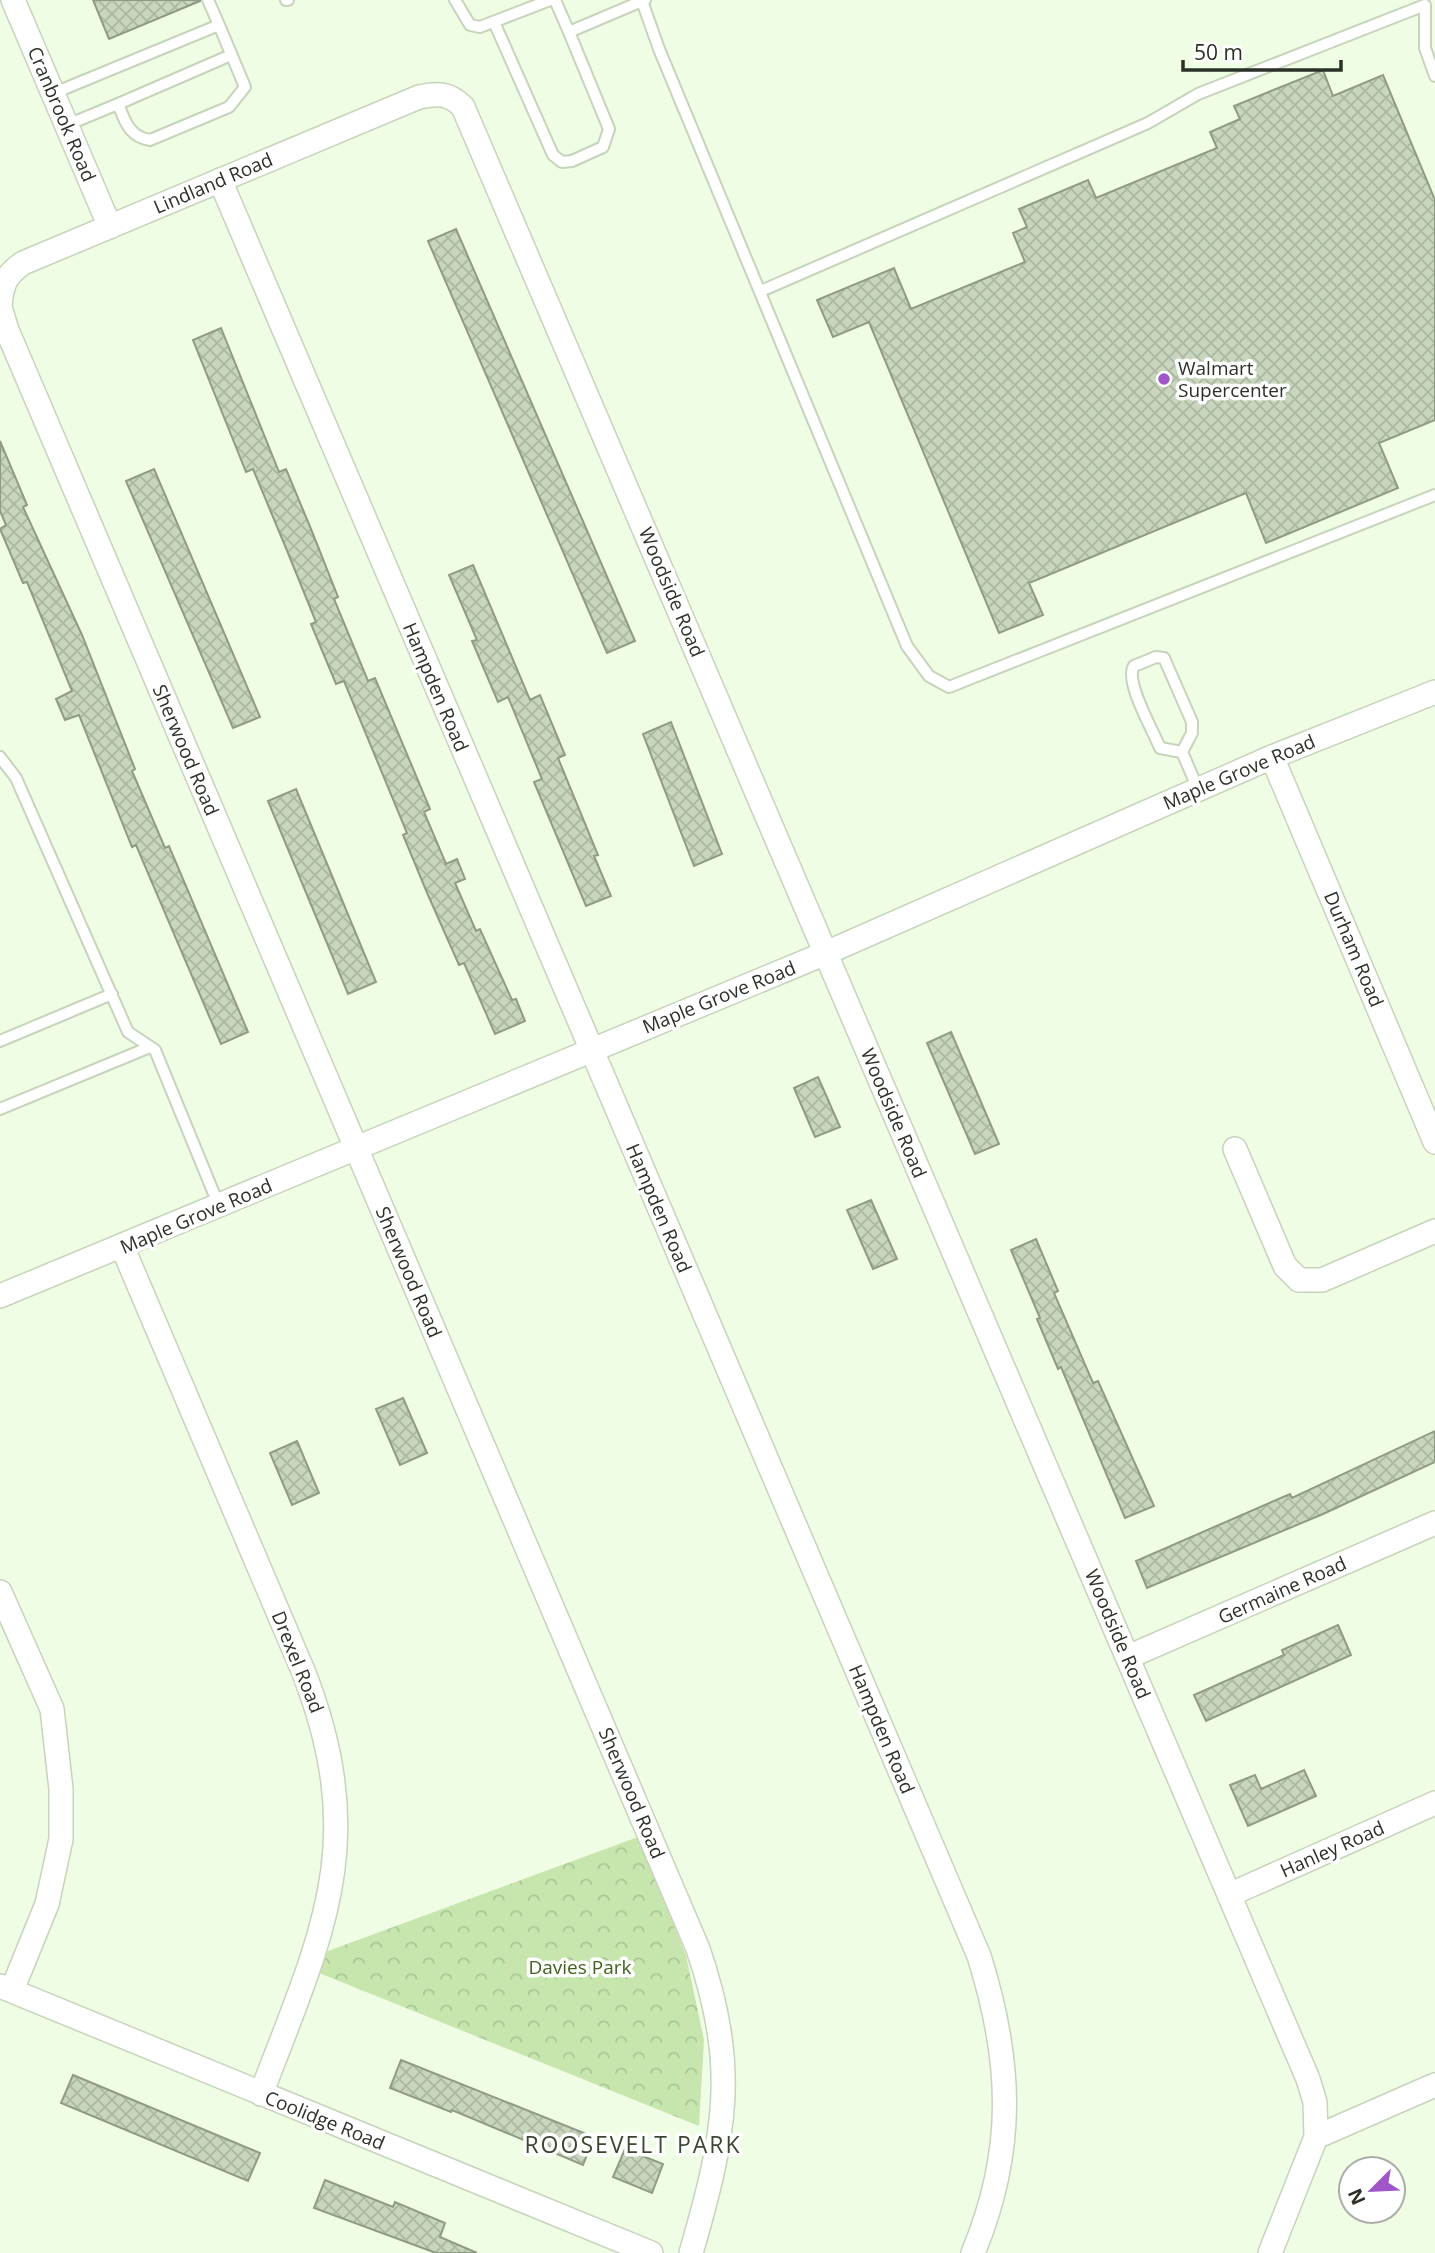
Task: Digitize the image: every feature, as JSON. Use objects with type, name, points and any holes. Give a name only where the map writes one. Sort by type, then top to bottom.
[{"type":"street","name":"Cranbrook Road","points":[[13,0],[110,227]]},
{"type":"street","name":"Lindland Road","points":[[0,306],[1,286],[7,275],[23,262],[419,97],[439,93],[453,97]]},
{"type":"street","name":"Woodside Road","points":[[453,97],[463,107],[475,131],[1308,2079],[1315,2102],[1316,2137]]},
{"type":"street","name":"Hampden Road","points":[[220,180],[979,1956],[1001,2035],[1007,2100],[999,2175],[973,2253]]},
{"type":"street","name":"Sherwood Road","points":[[0,306],[7,330],[693,1937],[712,1988],[720,2029],[724,2098],[715,2170],[691,2253]]},
{"type":"street","name":"Maple Grove Road","points":[[0,1296],[826,953],[1272,757],[1435,692]]},
{"type":"street","name":"Durham Road","points":[[1272,757],[1435,1142]]},
{"type":"street","points":[[1235,1149],[1285,1266],[1298,1280],[1322,1280],[1435,1231]]},
{"type":"street","name":"Drexel Road","points":[[122,1246],[308,1684],[326,1737],[333,1775],[337,1808],[336,1851],[324,1926],[261,2094]]},
{"type":"street","name":"Germaine Road","points":[[1128,1657],[1435,1523]]},
{"type":"street","points":[[0,1592],[52,1709],[61,1789],[61,1839],[47,1904],[6,1988]]},
{"type":"street","name":"Hanley Road","points":[[1229,1895],[1435,1803]]},
{"type":"street","name":"Coolidge Road","points":[[6,1988],[651,2253]]},
{"type":"street","points":[[1270,2253],[1316,2137],[1435,2085]]},
{"type":"lane","points":[[118,104],[129,130],[138,138],[150,140],[229,107],[240,97],[245,87],[208,0]]},
{"type":"lane","points":[[455,0],[470,25],[480,27],[553,0],[609,129],[603,147],[572,161],[562,162],[553,155],[494,22]]},
{"type":"lane","points":[[569,32],[644,1],[659,49],[906,646],[929,676],[949,687],[1435,495]]},
{"type":"lane","points":[[761,291],[1149,123],[1198,94],[1427,2],[1425,48],[1435,76]]},
{"type":"lane","points":[[54,93],[219,25]]},
{"type":"lane","points":[[67,125],[231,55]]},
{"type":"lane","points":[[1156,657],[1164,658],[1192,722],[1192,733],[1182,752],[1160,748],[1134,688],[1131,676],[1134,666],[1156,657]]},
{"type":"lane","points":[[1182,752],[1198,789]]},
{"type":"lane","points":[[0,757],[16,778],[128,1032],[155,1050],[219,1206]]},
{"type":"lane","points":[[0,1041],[112,994]]},
{"type":"lane","points":[[0,1109],[150,1047]]},
{"type":"green space","name":"Davies Park","points":[[638,1837],[686,1955],[704,2040],[699,2126],[319,1973],[328,1951]]},
{"type":"building","points":[[93,0],[200,0],[200,1],[109,39]]},
{"type":"building","name":"Walmart Supercenter","points":[[1323,70],[1333,96],[1383,75],[1435,200],[1435,420],[1379,443],[1398,488],[1266,543],[1246,493],[1029,583],[1043,615],[999,633],[869,322],[833,337],[817,300],[894,268],[911,309],[1025,262],[1013,233],[1027,227],[1019,209],[1088,180],[1096,198],[1217,148],[1210,132],[1240,119],[1234,106]]},
{"type":"building","points":[[456,229],[635,641],[607,653],[428,241]]},
{"type":"building","points":[[221,328],[279,472],[286,469],[311,529],[338,597],[334,599],[368,681],[375,678],[430,809],[424,812],[446,864],[457,859],[465,879],[455,883],[476,931],[480,929],[512,1000],[516,999],[525,1021],[495,1034],[464,963],[459,965],[428,895],[403,835],[407,833],[344,681],[336,684],[311,624],[316,622],[288,553],[253,469],[246,472],[193,340]]},
{"type":"building","points":[[0,441],[27,505],[23,507],[82,635],[135,769],[132,771],[165,848],[169,846],[248,1032],[221,1044],[136,845],[132,847],[79,715],[65,720],[56,699],[72,691],[27,582],[23,583],[0,529],[6,525],[0,511]]},
{"type":"building","points":[[154,469],[260,717],[233,728],[126,481]]},
{"type":"building","points":[[473,565],[530,700],[540,695],[565,755],[558,758],[598,855],[594,856],[611,896],[586,906],[534,782],[542,779],[508,697],[498,702],[472,641],[477,640],[449,575]]},
{"type":"building","points":[[671,722],[722,854],[694,866],[643,734]]},
{"type":"building","points":[[296,789],[376,982],[348,994],[268,801]]},
{"type":"building","points":[[951,1032],[999,1144],[975,1154],[927,1043]]},
{"type":"building","points":[[818,1077],[840,1127],[815,1137],[794,1088]]},
{"type":"building","points":[[871,1200],[897,1259],[873,1269],[847,1210]]},
{"type":"building","points":[[1036,1239],[1058,1291],[1054,1293],[1093,1383],[1098,1381],[1154,1506],[1125,1518],[1061,1367],[1058,1369],[1011,1250]]},
{"type":"building","points":[[403,1398],[427,1453],[400,1465],[376,1409]]},
{"type":"building","points":[[1435,1431],[1435,1462],[1323,1514],[1147,1588],[1136,1561],[1290,1494],[1292,1498]]},
{"type":"building","points":[[297,1441],[319,1493],[292,1505],[270,1453]]},
{"type":"building","points":[[1338,1625],[1351,1655],[1206,1721],[1194,1695],[1284,1655],[1282,1650]]},
{"type":"building","points":[[1304,1770],[1316,1796],[1248,1826],[1230,1785],[1255,1775],[1261,1789]]},
{"type":"building","points":[[401,2060],[594,2137],[583,2165],[452,2110],[451,2112],[390,2088]]},
{"type":"building","points":[[73,2075],[260,2153],[248,2181],[61,2103]]},
{"type":"building","points":[[625,2149],[663,2164],[652,2193],[613,2177]]},
{"type":"building","points":[[325,2180],[393,2207],[395,2202],[445,2223],[440,2237],[477,2253],[436,2253],[314,2208]]},
{"type":"place","name":"Walmart Supercenter","points":[[1164,379]]},
{"type":"district","name":"ROOSEVELT PARK","points":[[633,2144]]}]
